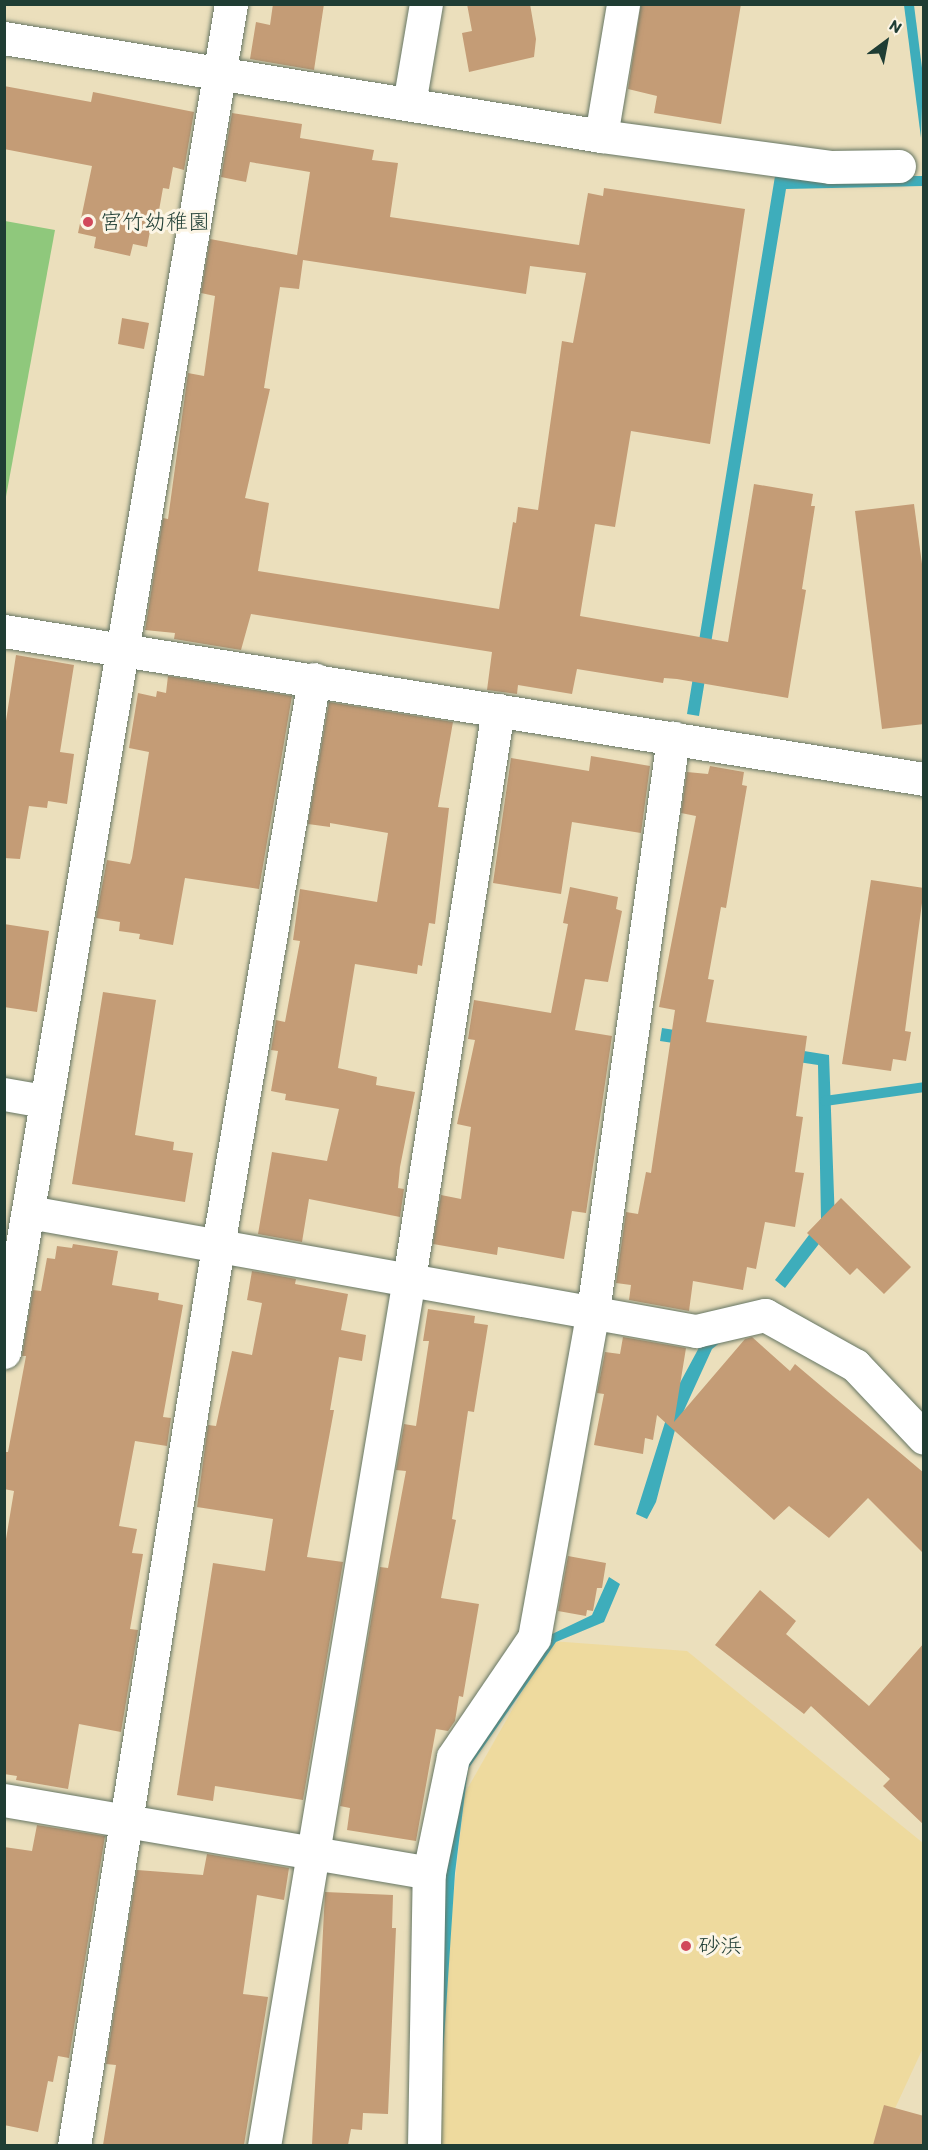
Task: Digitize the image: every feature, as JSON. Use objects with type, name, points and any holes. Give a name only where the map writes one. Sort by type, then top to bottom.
[{"type":"street","points":[[4,1352],[29,1212],[44,1101],[231,4]]},
{"type":"street","points":[[410,104],[426,4]]},
{"type":"street","points":[[601,136],[623,4]]},
{"type":"street","points":[[4,38],[601,136],[830,167],[899,166]]},
{"type":"street","points":[[4,632],[314,679],[924,779]]},
{"type":"street","points":[[74,2145],[218,1246],[314,679]]},
{"type":"street","points":[[264,2145],[409,1279],[498,710]]},
{"type":"street","points":[[424,2145],[429,1873],[453,1757],[534,1638],[593,1311],[673,738]]},
{"type":"street","points":[[4,1094],[44,1101]]},
{"type":"street","points":[[29,1212],[696,1331],[765,1315],[855,1365],[924,1438]]},
{"type":"street","points":[[4,1800],[429,1873]]},
{"type":"green space","points":[[4,221],[55,230],[5,502]]},
{"type":"sand","name":"砂浜","points":[[551,1641],[687,1651],[923,1843],[923,2048],[878,2145],[425,2146],[465,1793]]},
{"type":"water","points":[[904,5],[914,5],[923,76],[921,138]]},
{"type":"water","points":[[775,176],[923,176],[923,186],[786,189],[699,716],[687,714]]},
{"type":"water","points":[[662,1028],[829,1055],[835,1223],[785,1288],[775,1280],[821,1219],[818,1065],[660,1041]]},
{"type":"water","points":[[742,1325],[712,1349],[675,1430],[656,1502],[647,1519],[636,1514],[674,1394],[702,1342]]},
{"type":"water","points":[[609,1577],[620,1584],[604,1622],[556,1642],[468,1769],[455,1873],[437,2145],[444,1871],[458,1764],[550,1635],[592,1615]]},
{"type":"building","points":[[273,4],[324,4],[314,70],[250,59],[256,22],[270,25]]},
{"type":"building","points":[[467,4],[530,4],[536,39],[534,57],[469,72],[462,33],[472,31]]},
{"type":"building","points":[[641,4],[741,4],[721,124],[654,113],[657,96],[628,89]]},
{"type":"building","points":[[4,86],[91,102],[93,92],[194,112],[184,170],[173,167],[169,189],[163,188],[156,227],[151,226],[147,247],[133,244],[130,256],[94,248],[96,237],[78,233],[92,166],[4,149]]},
{"type":"building","points":[[232,113],[302,124],[300,138],[374,150],[372,160],[398,163],[390,217],[579,245],[588,193],[603,196],[604,188],[745,209],[710,444],[631,431],[615,527],[595,524],[580,616],[728,642],[754,484],[813,494],[811,506],[815,506],[802,589],[806,590],[788,698],[677,679],[664,678],[663,683],[577,669],[572,694],[518,685],[517,694],[487,690],[492,652],[251,614],[241,650],[174,639],[175,633],[145,630],[163,518],[168,519],[188,373],[204,376],[215,296],[201,293],[210,239],[297,255],[310,172],[250,162],[246,182],[221,177]],"holes":[[[303,260],[526,294],[530,266],[586,273],[573,343],[562,341],[538,510],[518,507],[516,523],[513,522],[499,609],[258,571],[269,503],[245,498],[270,389],[264,388],[280,287],[299,289]]]},
{"type":"building","points":[[122,318],[149,323],[144,349],[118,344]]},
{"type":"building","points":[[914,504],[924,579],[924,724],[882,729],[855,511]]},
{"type":"building","points":[[16,655],[74,665],[60,752],[74,754],[67,804],[48,801],[47,808],[29,806],[20,859],[4,858],[4,734]]},
{"type":"building","points":[[168,676],[292,696],[259,889],[185,878],[173,945],[139,939],[140,934],[119,931],[120,922],[96,918],[107,860],[130,864],[132,858],[149,752],[129,748],[138,693],[156,697],[157,691],[166,693]]},
{"type":"building","points":[[329,702],[453,722],[438,807],[449,808],[435,924],[429,923],[422,966],[418,965],[417,974],[355,964],[338,1068],[377,1077],[376,1085],[415,1092],[400,1167],[398,1188],[404,1189],[400,1217],[309,1199],[302,1242],[258,1234],[272,1152],[327,1161],[339,1109],[285,1100],[286,1094],[271,1091],[278,1051],[271,1050],[276,1020],[285,1022],[300,941],[293,940],[300,889],[377,902],[388,833],[330,823],[330,827],[308,824]]},
{"type":"building","points":[[591,756],[650,766],[641,833],[572,822],[561,894],[493,883],[511,758],[589,771]]},
{"type":"building","points":[[710,766],[744,772],[742,785],[747,786],[726,908],[721,907],[708,979],[714,980],[706,1022],[807,1036],[796,1116],[803,1117],[795,1172],[804,1173],[795,1227],[765,1222],[756,1269],[747,1267],[743,1290],[693,1281],[689,1311],[629,1300],[631,1285],[616,1283],[626,1212],[638,1214],[646,1172],[651,1173],[675,1010],[659,1007],[696,816],[681,813],[687,772],[708,774]]},
{"type":"building","points":[[871,880],[924,888],[905,1031],[911,1032],[906,1061],[893,1059],[891,1071],[842,1064]]},
{"type":"building","points":[[570,887],[618,897],[616,909],[622,911],[608,982],[585,979],[575,1030],[612,1036],[586,1213],[572,1211],[564,1259],[498,1247],[497,1255],[433,1244],[441,1195],[461,1199],[471,1127],[457,1124],[475,1040],[468,1039],[474,1000],[551,1013],[568,924],[563,923]]},
{"type":"building","points":[[4,924],[49,931],[37,1012],[4,1007]]},
{"type":"building","points":[[103,992],[156,1000],[135,1135],[174,1142],[173,1150],[193,1153],[185,1202],[72,1184]]},
{"type":"building","points":[[841,1198],[911,1267],[884,1294],[857,1268],[850,1275],[807,1233]]},
{"type":"building","points":[[73,1244],[118,1251],[112,1285],[159,1293],[158,1300],[183,1305],[163,1417],[171,1418],[167,1446],[135,1441],[119,1526],[137,1529],[132,1553],[143,1554],[130,1629],[138,1630],[121,1732],[79,1724],[68,1789],[16,1780],[17,1776],[4,1774],[4,1551],[14,1491],[4,1489],[4,1452],[8,1452],[26,1356],[22,1356],[33,1290],[41,1291],[47,1258],[55,1259],[57,1246],[72,1248]]},
{"type":"building","points":[[252,1271],[296,1279],[295,1284],[348,1294],[341,1330],[366,1335],[362,1361],[339,1357],[330,1410],[334,1410],[307,1557],[343,1562],[303,1800],[215,1786],[213,1801],[177,1795],[213,1563],[265,1571],[273,1519],[197,1507],[208,1425],[216,1426],[232,1351],[252,1355],[262,1303],[247,1300]]},
{"type":"building","points":[[428,1309],[475,1316],[474,1323],[488,1325],[474,1412],[468,1411],[452,1519],[456,1520],[441,1598],[479,1604],[463,1697],[459,1696],[455,1721],[448,1731],[436,1729],[416,1841],[347,1830],[350,1808],[340,1806],[380,1567],[388,1568],[406,1471],[396,1470],[404,1424],[416,1426],[429,1341],[423,1341]]},
{"type":"building","points":[[623,1337],[686,1348],[674,1422],[745,1339],[752,1337],[790,1371],[795,1364],[924,1473],[924,1554],[868,1498],[829,1538],[789,1506],[774,1520],[657,1415],[653,1440],[645,1438],[643,1454],[594,1445],[604,1394],[597,1393],[605,1352],[620,1354]]},
{"type":"building","points":[[568,1556],[606,1563],[602,1588],[597,1588],[593,1611],[587,1610],[586,1616],[558,1611]]},
{"type":"building","points":[[760,1590],[796,1621],[786,1634],[869,1706],[924,1643],[924,1825],[883,1786],[890,1779],[811,1706],[804,1714],[715,1645]]},
{"type":"building","points":[[37,1825],[105,1836],[69,2058],[58,2056],[53,2082],[48,2081],[38,2132],[4,2125],[4,1847],[32,1851]]},
{"type":"building","points":[[207,1854],[289,1868],[284,1900],[257,1895],[243,1994],[268,1997],[244,2145],[103,2145],[116,2065],[106,2064],[137,1870],[203,1875]]},
{"type":"building","points":[[325,1892],[393,1895],[392,1928],[396,1928],[388,2114],[363,2113],[362,2130],[351,2129],[348,2145],[312,2145]]},
{"type":"building","points":[[884,2105],[924,2116],[924,2145],[873,2145]]},
{"type":"waterway","points":[[825,1101],[924,1087]]},
{"type":"place","name":"宮竹幼稚園","points":[[88,222]]},
{"type":"place","name":"砂浜","points":[[686,1946]]}]
